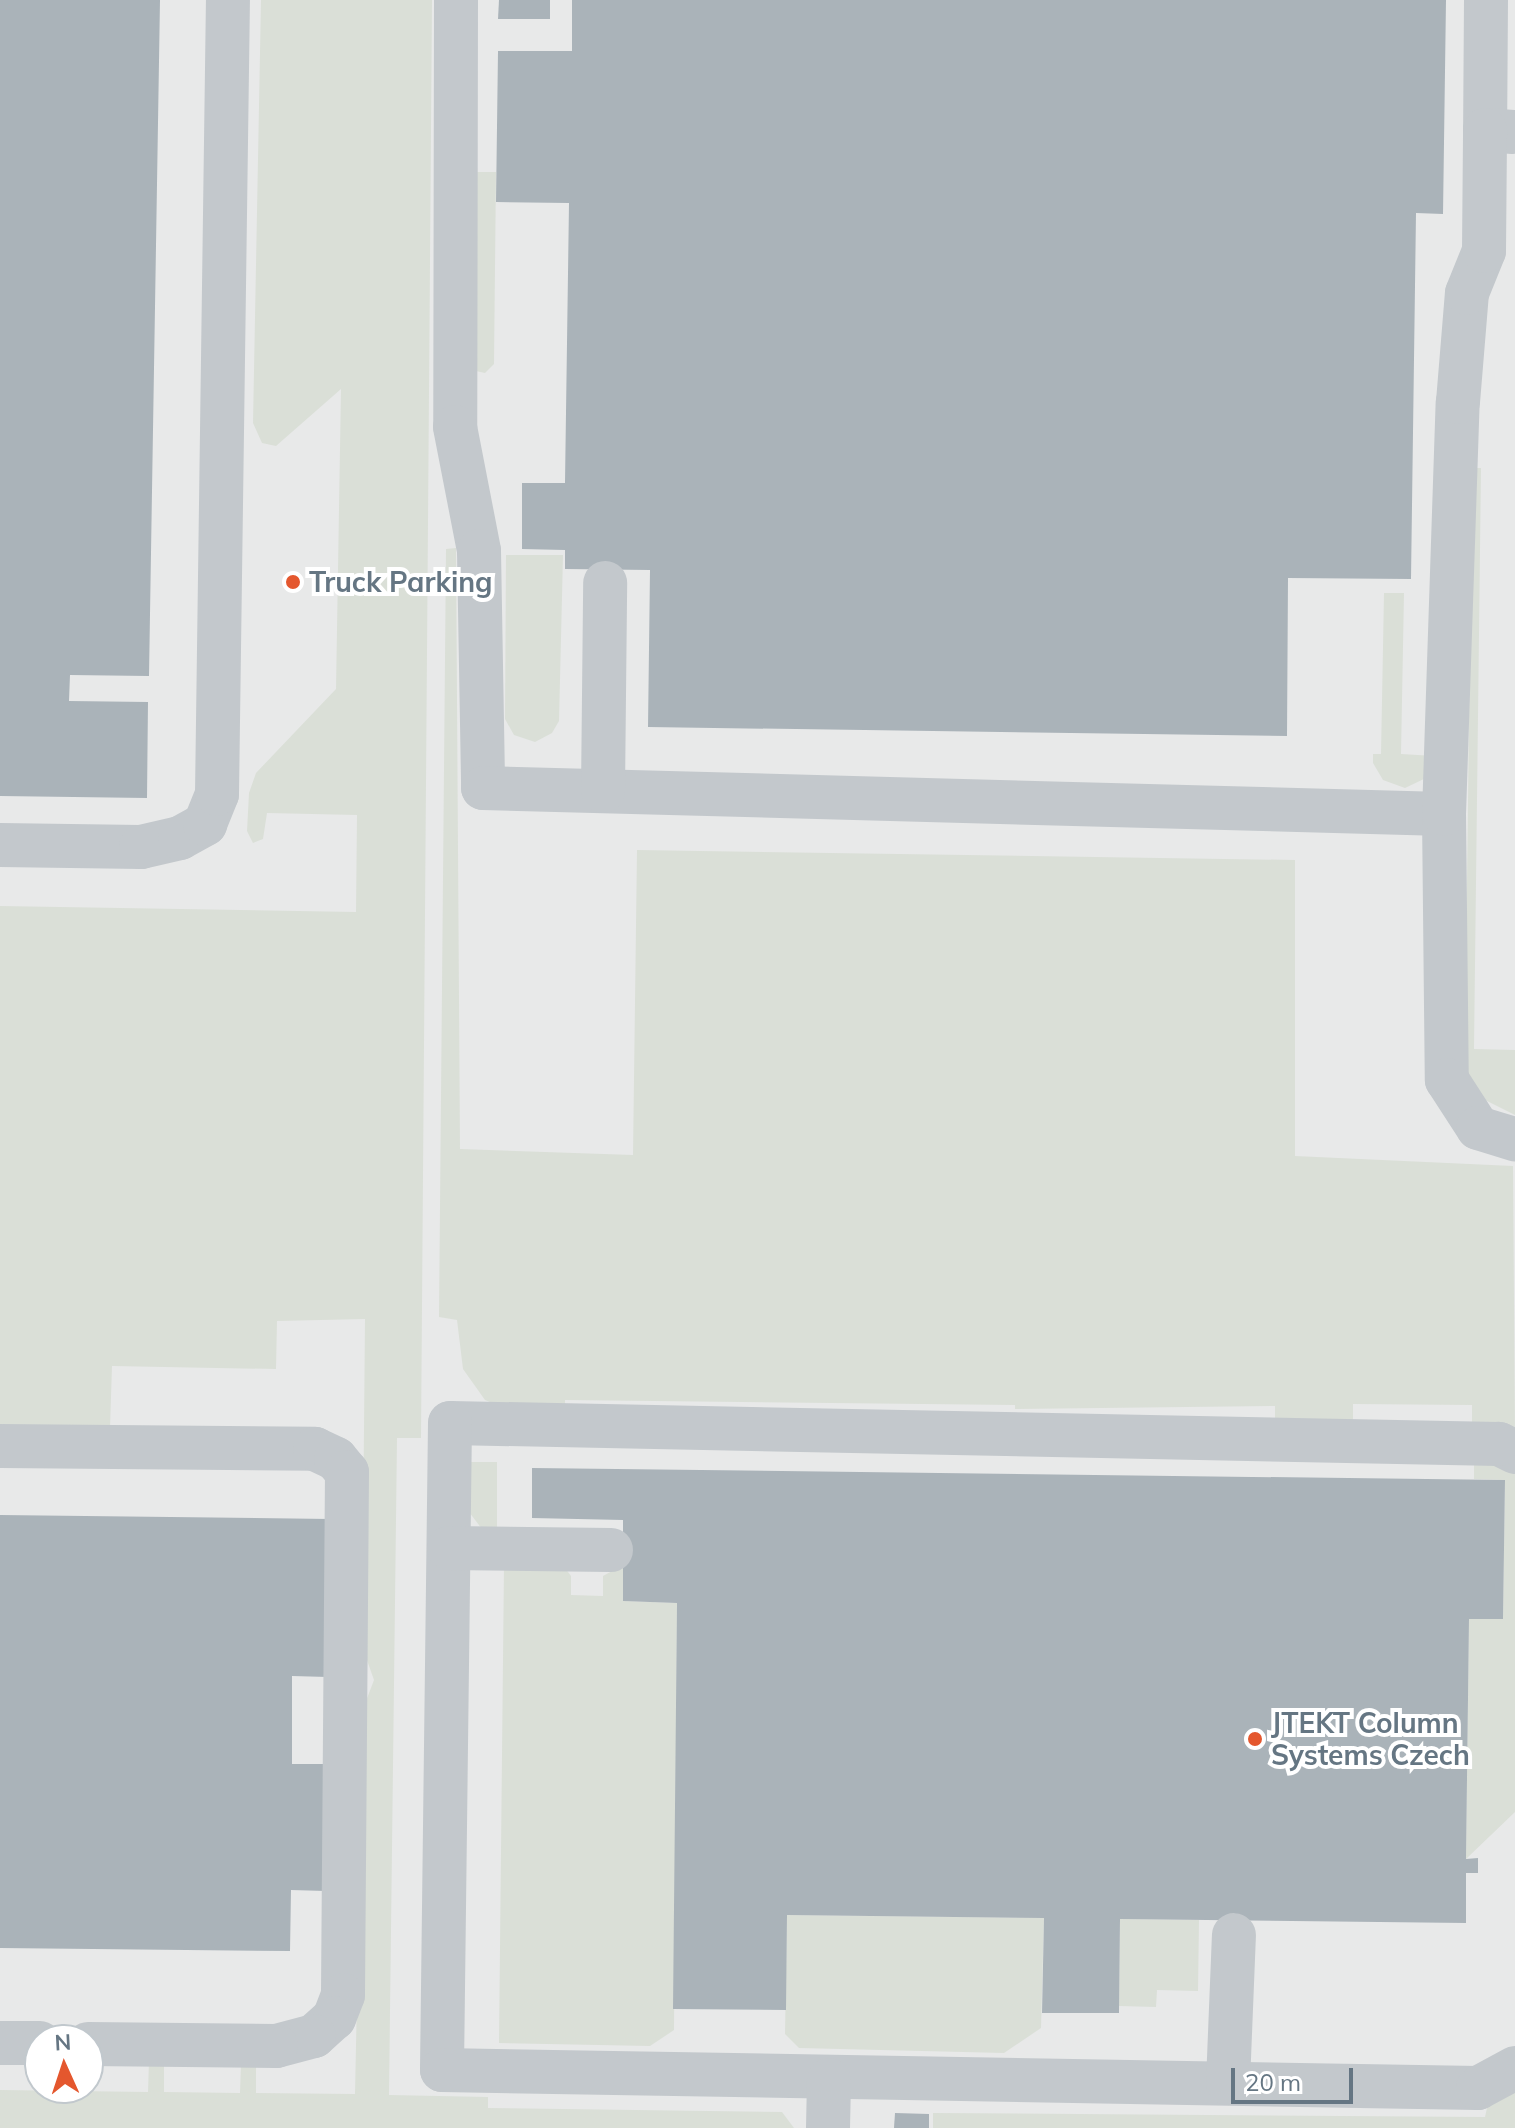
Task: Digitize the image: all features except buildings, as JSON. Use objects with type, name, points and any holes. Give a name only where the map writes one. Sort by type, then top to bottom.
[{"type":"lane","points":[[0,845],[141,847],[180,838],[205,824],[217,794],[228,0]]},
{"type":"lane","points":[[456,0],[455,427],[479,551],[483,788],[1444,814]]},
{"type":"lane","points":[[1486,0],[1500,131],[1484,251],[1467,293],[1458,402],[1444,814],[1447,1080],[1478,1128],[1515,1139]]},
{"type":"lane","points":[[603,791],[605,583]]},
{"type":"lane","points":[[1515,1452],[1499,1444],[450,1423],[442,2070],[829,2080],[1478,2088],[1515,2068]]},
{"type":"lane","points":[[0,1446],[315,1449],[336,1459],[347,1472],[343,1995],[334,2018],[314,2036],[276,2046],[104,2044]]},
{"type":"lane","points":[[449,1548],[611,1550]]},
{"type":"lane","points":[[1228,2083],[1234,1935]]},
{"type":"lane","points":[[0,2043],[24,2043]]},
{"type":"lane","points":[[828,2128],[829,2080]]},
{"type":"shaded area","points":[[0,0],[1515,0],[1515,2128],[0,2128]]},
{"type":"shaded area","points":[[261,0],[432,0],[421,1438],[397,1438],[389,2095],[488,2097],[488,2108],[782,2112],[794,2128],[0,2128],[0,2090],[24,2090],[24,2104],[104,2104],[104,2091],[148,2092],[149,2061],[164,2061],[164,2092],[240,2093],[241,2064],[256,2064],[256,2093],[355,2094],[363,1709],[374,1680],[362,1646],[365,1319],[277,1321],[276,1369],[112,1366],[110,1428],[0,1426],[0,906],[356,912],[357,815],[267,813],[263,839],[253,843],[247,831],[249,793],[256,773],[336,689],[341,389],[276,446],[262,443],[253,423]]},
{"type":"shaded area","points":[[472,172],[496,172],[494,364],[485,373],[476,371]]},
{"type":"shaded area","points":[[1472,468],[1481,468],[1474,1049],[1515,1050],[1515,1115],[1483,1099],[1469,1080],[1465,1052]]},
{"type":"shaded area","points":[[456,548],[460,1149],[633,1155],[637,850],[1295,860],[1295,1156],[1513,1166],[1515,1434],[1472,1428],[1472,1405],[1353,1404],[1353,1426],[1275,1425],[1275,1406],[1015,1409],[1015,1405],[565,1400],[565,1415],[512,1411],[485,1400],[463,1369],[457,1320],[439,1317],[446,549]]},
{"type":"shaded area","points":[[506,555],[563,555],[559,721],[552,733],[535,742],[514,735],[505,719]]},
{"type":"shaded area","points":[[1384,593],[1404,593],[1401,754],[1434,756],[1426,778],[1405,788],[1383,780],[1373,763],[1373,754],[1381,754]]},
{"type":"shaded area","points":[[1474,1452],[1515,1466],[1515,1812],[1466,1859],[1469,1619],[1503,1618],[1505,1480],[1474,1479]]},
{"type":"shaded area","points":[[466,1462],[497,1462],[497,1534],[482,1529],[466,1508]]},
{"type":"shaded area","points":[[504,1564],[565,1568],[571,1576],[571,1595],[603,1596],[603,1576],[623,1565],[623,1601],[677,1603],[674,2030],[650,2046],[499,2043]]},
{"type":"shaded area","points":[[787,1915],[1044,1918],[1041,2028],[1004,2053],[799,2048],[785,2034]]},
{"type":"shaded area","points":[[1120,1919],[1199,1920],[1198,1991],[1157,1990],[1156,2007],[1119,2006]]},
{"type":"shaded area","points":[[1515,2091],[1515,2128],[933,2128],[933,2113],[1485,2117],[1487,2108]]},
{"type":"place","name":"Truck Parking","points":[[293,582]]},
{"type":"place","name":"JTEKT Column Systems Czech","points":[[1255,1739]]}]
